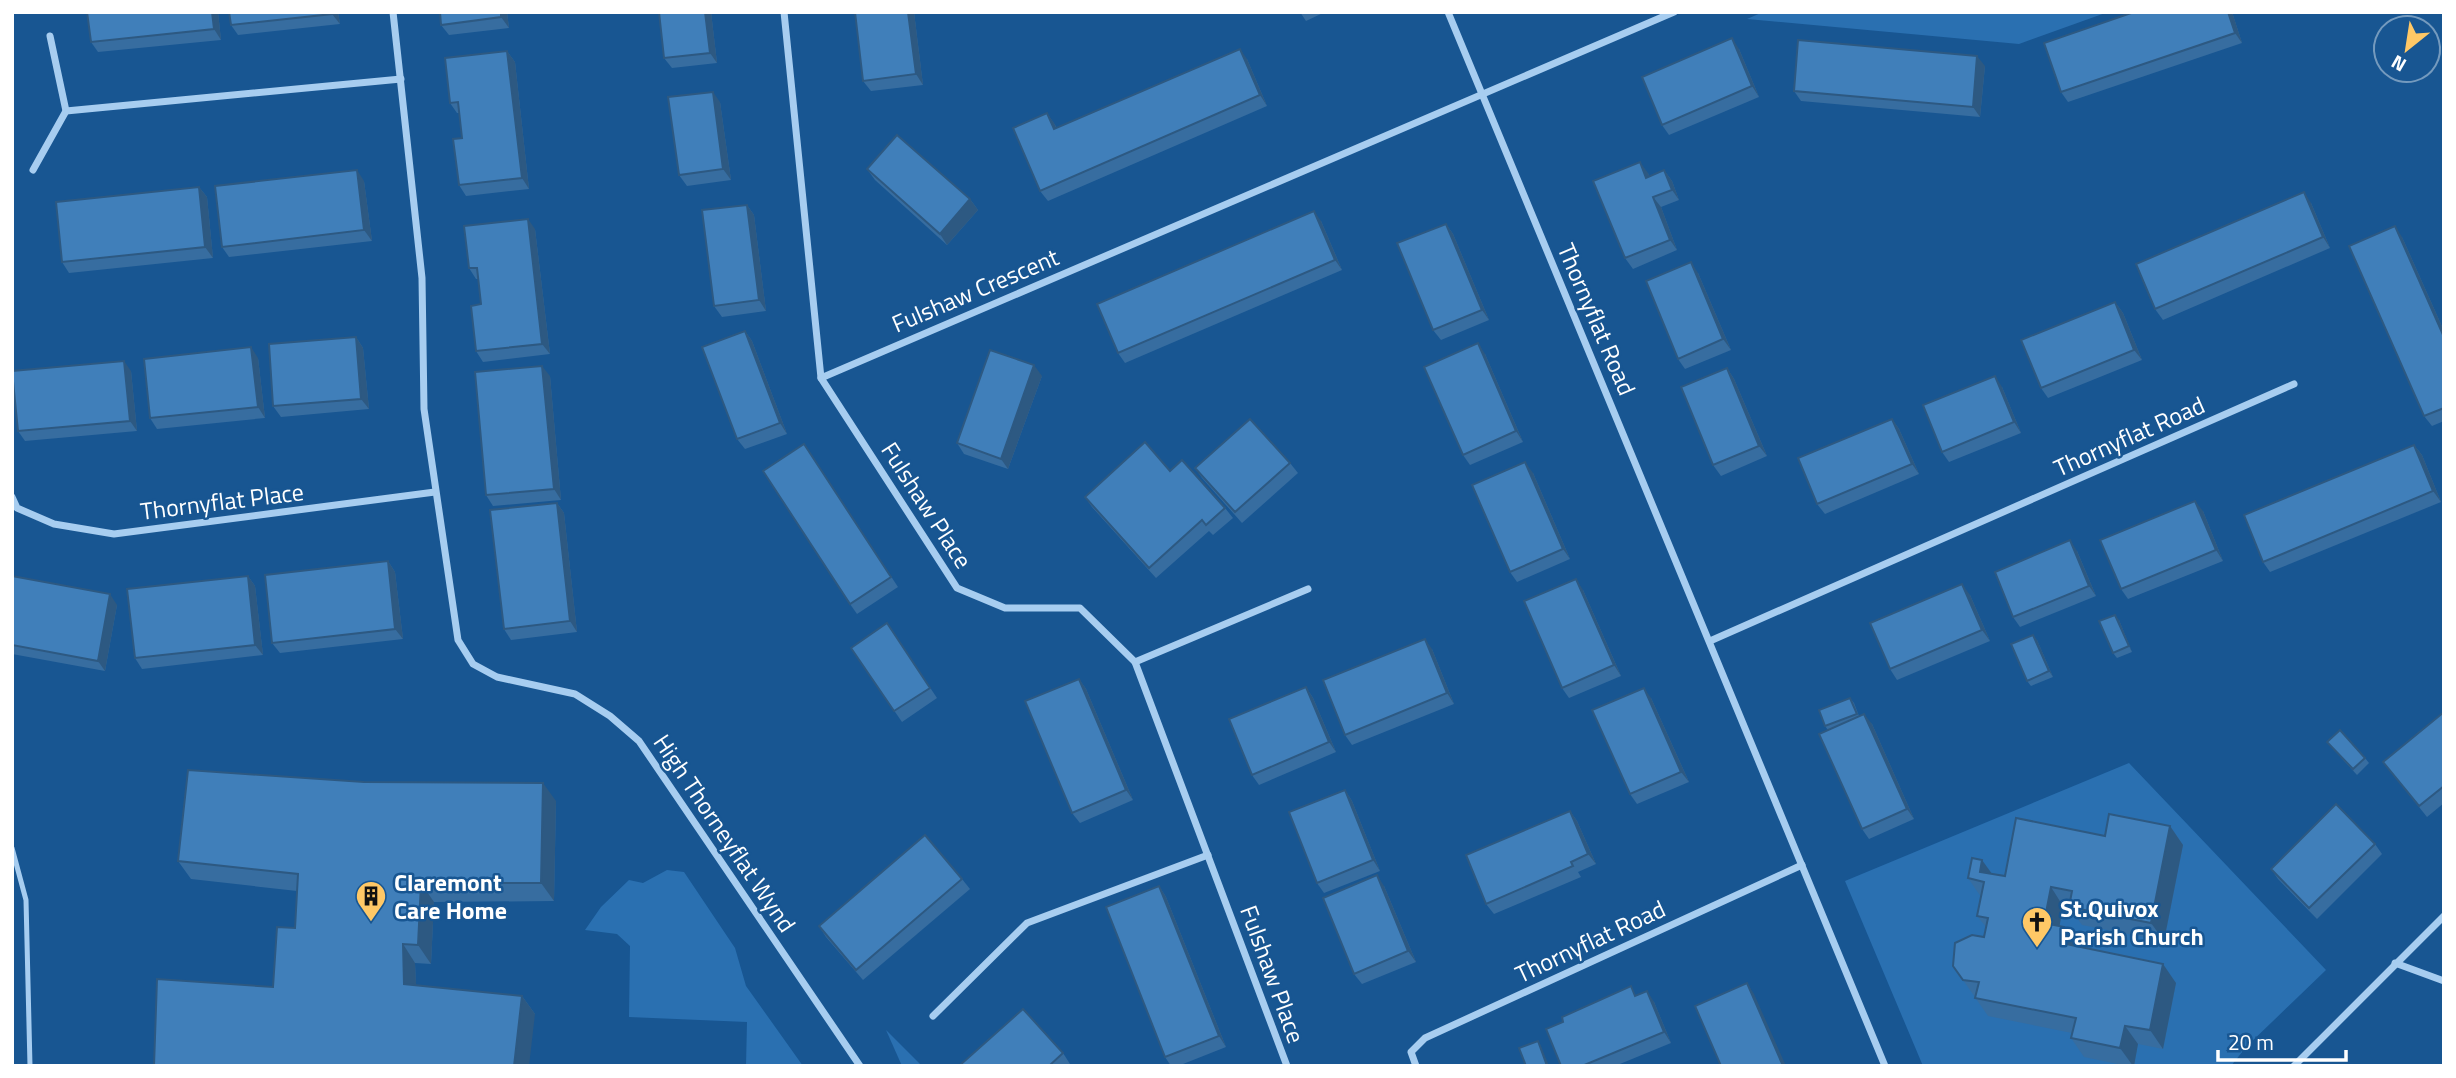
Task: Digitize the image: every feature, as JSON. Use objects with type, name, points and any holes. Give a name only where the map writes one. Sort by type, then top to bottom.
[{"type":"street","points":[[393,12],[422,278],[424,409],[435,492]]},
{"type":"street","points":[[784,12],[821,378]]},
{"type":"street","name":"Thornyflat Road","points":[[1448,12],[1885,1066]]},
{"type":"street","name":"Fulshaw Crescent","points":[[821,378],[1674,12]]},
{"type":"street","points":[[33,170],[66,111],[50,36]]},
{"type":"street","points":[[66,111],[401,79]]},
{"type":"street","name":"Fulshaw Place","points":[[821,378],[957,588],[1005,608],[1080,608],[1135,662],[1287,1066]]},
{"type":"street","name":"Thornyflat Road","points":[[1710,641],[2294,384]]},
{"type":"street","name":"Thornyflat Place","points":[[12,497],[15,512],[54,524],[114,534],[435,492]]},
{"type":"street","name":"High Thorneyflat Wynd","points":[[435,492],[458,640],[473,664],[497,677],[575,694],[610,716],[639,741],[860,1066]]},
{"type":"street","points":[[1135,662],[1308,589]]},
{"type":"street","points":[[933,1016],[1027,923],[1208,855]]},
{"type":"street","name":"Thornyflat Road","points":[[1416,1066],[1411,1052],[1425,1038],[1802,865]]},
{"type":"street","points":[[2294,1066],[2444,916]]},
{"type":"street","points":[[2395,963],[2444,981]]},
{"type":"lane","points":[[12,848],[26,900],[30,1066]]},
{"type":"shaded area","points":[[1763,12],[2108,12],[2019,44],[1747,19]]},
{"type":"shaded area","points":[[2129,763],[2326,970],[2246,1047],[2231,1066],[1923,1066],[1845,881]]},
{"type":"shaded area","points":[[667,870],[684,872],[735,948],[746,986],[803,1066],[746,1066],[747,1022],[629,1017],[630,946],[617,934],[585,930],[601,907],[629,880],[643,883]]},
{"type":"shaded area","points":[[886,1030],[922,1066],[902,1066]]},
{"type":"building","points":[[87,12],[212,12],[214,29],[91,42]]},
{"type":"building","points":[[229,12],[332,12],[332,14],[231,25]]},
{"type":"building","points":[[440,12],[501,12],[501,17],[441,25]]},
{"type":"building","points":[[659,12],[705,12],[710,53],[664,58]]},
{"type":"building","points":[[855,12],[908,12],[916,74],[863,81]]},
{"type":"building","points":[[2134,12],[2228,12],[2235,33],[2061,92],[2044,43]]},
{"type":"building","points":[[1732,38],[1752,86],[1662,125],[1642,77]]},
{"type":"building","points":[[1798,40],[1977,56],[1973,107],[1794,91]]},
{"type":"building","points":[[1240,49],[1260,95],[1040,191],[1013,128],[1047,113],[1054,129]]},
{"type":"building","points":[[507,51],[522,178],[459,185],[453,139],[462,138],[458,102],[450,103],[445,58]]},
{"type":"building","points":[[713,92],[723,169],[679,175],[668,97]]},
{"type":"building","points":[[897,135],[970,199],[940,234],[867,169]]},
{"type":"building","points":[[1640,162],[1646,178],[1664,170],[1672,190],[1653,197],[1670,240],[1625,258],[1593,181]]},
{"type":"building","points":[[357,170],[364,230],[222,247],[215,186]]},
{"type":"building","points":[[199,187],[205,247],[62,262],[56,202]]},
{"type":"building","points":[[2304,192],[2323,237],[2155,309],[2136,264]]},
{"type":"building","points":[[747,205],[759,300],[714,306],[702,210]]},
{"type":"building","points":[[1314,211],[1335,260],[1118,353],[1097,304]]},
{"type":"building","points":[[528,219],[542,344],[476,351],[471,306],[481,304],[477,268],[469,268],[464,226]]},
{"type":"building","points":[[1446,224],[1482,310],[1433,330],[1397,243]]},
{"type":"building","points":[[2395,226],[2444,337],[2444,408],[2424,416],[2349,246]]},
{"type":"building","points":[[1691,262],[1723,339],[1678,359],[1646,281]]},
{"type":"building","points":[[2115,302],[2134,350],[2041,388],[2021,340]]},
{"type":"building","points":[[745,331],[780,423],[737,439],[702,347]]},
{"type":"building","points":[[356,337],[361,399],[273,406],[269,344]]},
{"type":"building","points":[[1478,343],[1516,431],[1463,455],[1424,367]]},
{"type":"building","points":[[251,347],[258,407],[150,418],[144,359]]},
{"type":"building","points":[[990,350],[1034,365],[1001,459],[957,443]]},
{"type":"building","points":[[124,361],[130,421],[18,431],[12,371]]},
{"type":"building","points":[[542,366],[554,489],[486,495],[475,372]]},
{"type":"building","points":[[1727,368],[1759,446],[1713,465],[1681,387]]},
{"type":"building","points":[[1995,376],[2014,422],[1942,452],[1923,405]]},
{"type":"building","points":[[1250,419],[1290,463],[1235,512],[1195,468]]},
{"type":"building","points":[[1892,419],[1912,464],[1817,504],[1798,458]]},
{"type":"building","points":[[1145,442],[1170,471],[1182,460],[1225,508],[1206,525],[1202,520],[1149,568],[1085,497]]},
{"type":"building","points":[[804,444],[891,577],[850,604],[763,471]]},
{"type":"building","points":[[2414,445],[2433,491],[2263,562],[2244,515]]},
{"type":"building","points":[[1525,462],[1563,549],[1510,572],[1472,485]]},
{"type":"building","points":[[2195,501],[2216,550],[2121,589],[2100,540]]},
{"type":"building","points":[[557,503],[570,621],[504,629],[490,510]]},
{"type":"building","points":[[2070,540],[2089,586],[2013,617],[1995,572]]},
{"type":"building","points":[[388,561],[395,629],[272,643],[265,575]]},
{"type":"building","points":[[12,576],[110,594],[98,661],[12,645]]},
{"type":"building","points":[[248,576],[255,645],[135,658],[127,589]]},
{"type":"building","points":[[1576,579],[1614,665],[1562,688],[1524,601]]},
{"type":"building","points":[[1962,584],[1982,630],[1890,669],[1870,623]]},
{"type":"building","points":[[2115,615],[2129,646],[2113,653],[2099,621]]},
{"type":"building","points":[[887,623],[930,688],[894,711],[851,648]]},
{"type":"building","points":[[2033,635],[2049,671],[2027,681],[2011,644]]},
{"type":"building","points":[[1425,639],[1447,693],[1345,735],[1323,680]]},
{"type":"building","points":[[1079,679],[1126,790],[1072,813],[1025,701]]},
{"type":"building","points":[[1306,687],[1329,742],[1252,775],[1229,719]]},
{"type":"building","points":[[1644,688],[1681,772],[1630,794],[1592,710]]},
{"type":"building","points":[[1850,698],[1857,714],[1825,726],[1819,710]]},
{"type":"building","points":[[2444,712],[2444,786],[2419,806],[2383,762]]},
{"type":"building","points":[[1864,714],[1907,809],[1862,829],[1819,734]]},
{"type":"building","points":[[2340,730],[2365,758],[2353,769],[2327,742]]},
{"type":"building","name":"Claremont Care Home","points":[[188,770],[364,782],[543,783],[541,883],[421,883],[418,945],[403,944],[404,984],[522,996],[514,1066],[154,1066],[157,979],[273,987],[277,927],[295,928],[298,874],[178,861]]},
{"type":"building","points":[[1345,790],[1373,860],[1317,883],[1289,812]]},
{"type":"building","points":[[2336,804],[2375,844],[2309,908],[2271,869]]},
{"type":"building","points":[[1570,811],[1588,854],[1571,862],[1573,866],[1486,904],[1466,855]]},
{"type":"building","name":"St.Quivox Parish Church","points":[[2109,814],[2170,826],[2151,923],[2069,907],[2072,891],[2051,887],[2044,923],[2064,927],[2061,943],[2163,964],[2150,1030],[2125,1026],[2120,1048],[2071,1038],[2076,1018],[1975,998],[1979,982],[1963,980],[1953,966],[1955,943],[1972,935],[1984,937],[1988,918],[1977,916],[1984,882],[1968,878],[1972,858],[1982,860],[1980,872],[2005,876],[2016,818],[2105,836]]},
{"type":"building","points":[[925,835],[962,879],[856,970],[819,926]]},
{"type":"building","points":[[1377,875],[1408,951],[1354,974],[1323,898]]},
{"type":"building","points":[[1159,886],[1219,1036],[1165,1057],[1106,907]]},
{"type":"building","points":[[1747,983],[1783,1066],[1721,1066],[1695,1006]]},
{"type":"building","points":[[1631,986],[1635,996],[1647,991],[1664,1032],[1582,1066],[1561,1066],[1546,1029],[1563,1022],[1562,1017]]},
{"type":"building","points":[[1023,1009],[1063,1053],[1049,1066],[959,1066]]},
{"type":"building","points":[[1538,1041],[1547,1066],[1526,1066],[1519,1048]]},
{"type":"place","name":"Claremont Care Home","points":[[371,923]]},
{"type":"place","name":"St.Quivox Parish Church","points":[[2037,949]]}]
